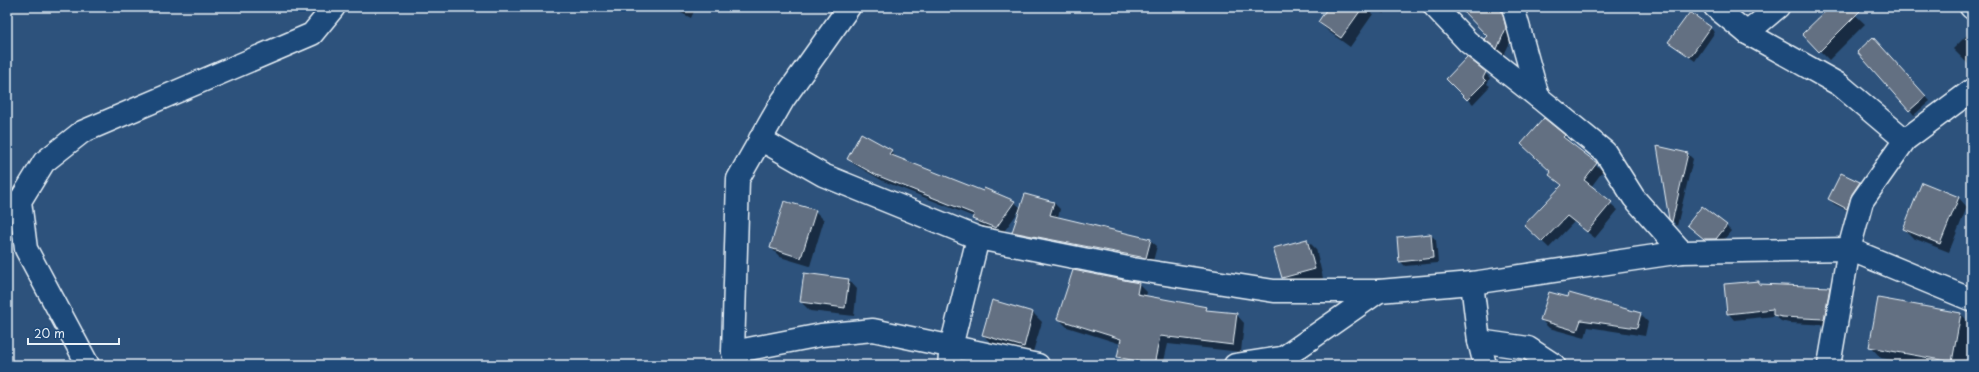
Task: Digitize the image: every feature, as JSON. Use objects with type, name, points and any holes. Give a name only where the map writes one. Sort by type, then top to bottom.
[{"type":"street","points":[[88,365],[26,249],[20,201],[44,162],[82,132],[312,34],[334,7]]},
{"type":"street","points":[[849,7],[783,100],[738,179],[734,358],[821,335],[873,330],[950,356],[1038,365]]},
{"type":"street","points":[[1435,7],[1468,42],[1538,96],[1605,152],[1634,198],[1682,252]]},
{"type":"street","points":[[1514,7],[1538,96]]},
{"type":"street","points":[[1715,7],[1747,32],[1840,86],[1905,140]]},
{"type":"street","points":[[1747,32],[1778,7]]},
{"type":"street","points":[[1829,365],[1849,249],[1862,202],[1905,140],[1972,90]]},
{"type":"street","points":[[760,139],[823,175],[978,238],[1133,269],[1274,291],[1379,291],[1472,283],[1682,252],[1849,249],[1972,300]]},
{"type":"street","points":[[950,356],[978,238]]},
{"type":"street","points":[[1472,283],[1479,341],[1485,365]]},
{"type":"street","points":[[1235,365],[1277,362],[1379,291]]},
{"type":"street","points":[[1479,341],[1528,348],[1554,365]]},
{"type":"building","points":[[1328,7],[1363,7],[1341,38],[1318,22]]},
{"type":"building","points":[[1459,7],[1501,7],[1506,28],[1497,49],[1484,39],[1487,36]]},
{"type":"building","points":[[1830,7],[1864,7],[1819,52],[1802,34]]},
{"type":"building","points":[[1690,12],[1711,27],[1690,57],[1668,42]]},
{"type":"building","points":[[1873,37],[1926,96],[1909,111],[1857,52]]},
{"type":"building","points":[[1467,57],[1486,72],[1483,78],[1486,81],[1467,100],[1446,79]]},
{"type":"building","points":[[1544,118],[1565,135],[1563,137],[1597,163],[1584,180],[1612,202],[1587,232],[1567,216],[1542,242],[1524,225],[1562,185],[1549,175],[1551,172],[1521,144]]},
{"type":"building","points":[[861,133],[892,150],[889,154],[983,191],[984,188],[1015,201],[996,228],[972,219],[974,214],[876,175],[847,159]]},
{"type":"building","points":[[1657,146],[1688,153],[1672,222],[1669,219]]},
{"type":"building","points":[[1841,173],[1860,182],[1852,194],[1847,209],[1828,199]]},
{"type":"building","points":[[1922,182],[1959,197],[1940,244],[1903,229]]},
{"type":"building","points":[[1025,194],[1054,202],[1050,215],[1151,239],[1146,258],[1012,232]]},
{"type":"building","points":[[784,201],[816,210],[801,258],[770,248]]},
{"type":"building","points":[[1702,206],[1727,225],[1716,239],[1704,239],[1687,225]]},
{"type":"building","points":[[1431,234],[1433,258],[1399,262],[1397,237]]},
{"type":"building","points":[[1307,239],[1315,269],[1282,278],[1273,248]]},
{"type":"building","points":[[1073,270],[1139,283],[1137,294],[1207,307],[1206,310],[1237,313],[1233,345],[1160,336],[1154,365],[1117,357],[1121,339],[1057,319]]},
{"type":"building","points":[[804,273],[849,279],[845,308],[800,302]]},
{"type":"building","points":[[1759,281],[1759,284],[1830,287],[1824,319],[1782,317],[1773,315],[1773,309],[1727,314],[1724,284]]},
{"type":"building","points":[[1549,292],[1568,297],[1569,293],[1641,313],[1637,328],[1581,320],[1577,331],[1540,320]]},
{"type":"building","points":[[1878,298],[1961,313],[1952,362],[1869,347]]},
{"type":"building","points":[[992,300],[1033,312],[1024,347],[982,335]]}]
